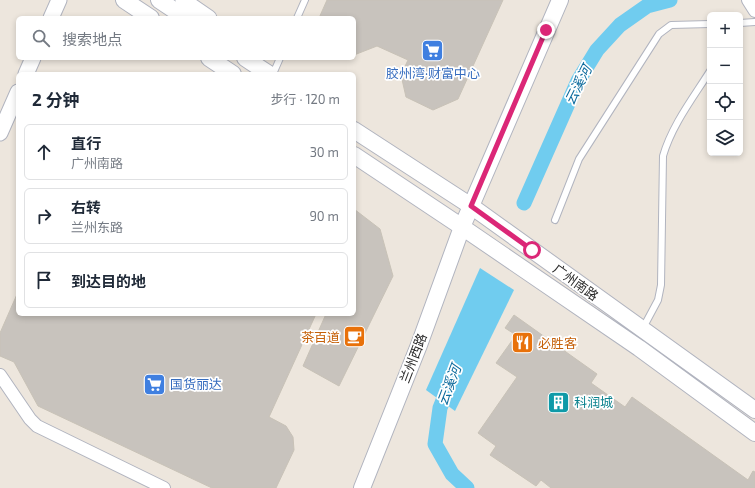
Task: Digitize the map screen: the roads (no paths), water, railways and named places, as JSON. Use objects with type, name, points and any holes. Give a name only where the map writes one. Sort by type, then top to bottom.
[{"type":"main road","points":[[124,0],[148,16]]},
{"type":"main road","points":[[159,0],[183,16]]},
{"type":"main road","name":"兰州西路","points":[[362,488],[462,227],[555,8],[560,0]]},
{"type":"main road","points":[[212,60],[230,72]]},
{"type":"main road","points":[[249,60],[266,72]]},
{"type":"main road","name":"广州南路","points":[[356,131],[471,206],[642,329],[752,423]]},
{"type":"main road","name":"广州南路","points":[[356,156],[752,423]]},
{"type":"street","points":[[52,16],[58,0]]},
{"type":"street","points":[[183,0],[206,16]]},
{"type":"street","points":[[27,72],[32,60]]},
{"type":"street","points":[[0,134],[16,97]]},
{"type":"street","points":[[0,375],[30,419],[37,426],[164,488]]},
{"type":"lane","points":[[298,16],[305,0]]},
{"type":"lane","points":[[743,23],[755,22]]},
{"type":"lane","points":[[555,220],[579,159],[659,34],[671,25],[707,24]]},
{"type":"lane","points":[[274,72],[279,60]]},
{"type":"lane","points":[[642,329],[658,300],[661,285],[664,156],[668,140],[674,127],[707,76]]},
{"type":"water","points":[[480,268],[514,290],[455,411],[426,390]]},
{"type":"waterway","name":"云溪河","points":[[524,203],[578,81],[597,50],[620,25],[647,6],[670,0]]},
{"type":"waterway","name":"云溪河","points":[[450,383],[440,408],[435,444],[452,474],[467,488]]},
{"type":"place","name":"胶州湾·财富中心","points":[[433,51]]},
{"type":"place","name":"茶百道","points":[[355,337]]},
{"type":"place","name":"必胜客","points":[[523,343]]},
{"type":"place","name":"国货丽达","points":[[155,384]]},
{"type":"place","name":"科润城","points":[[559,402]]}]
